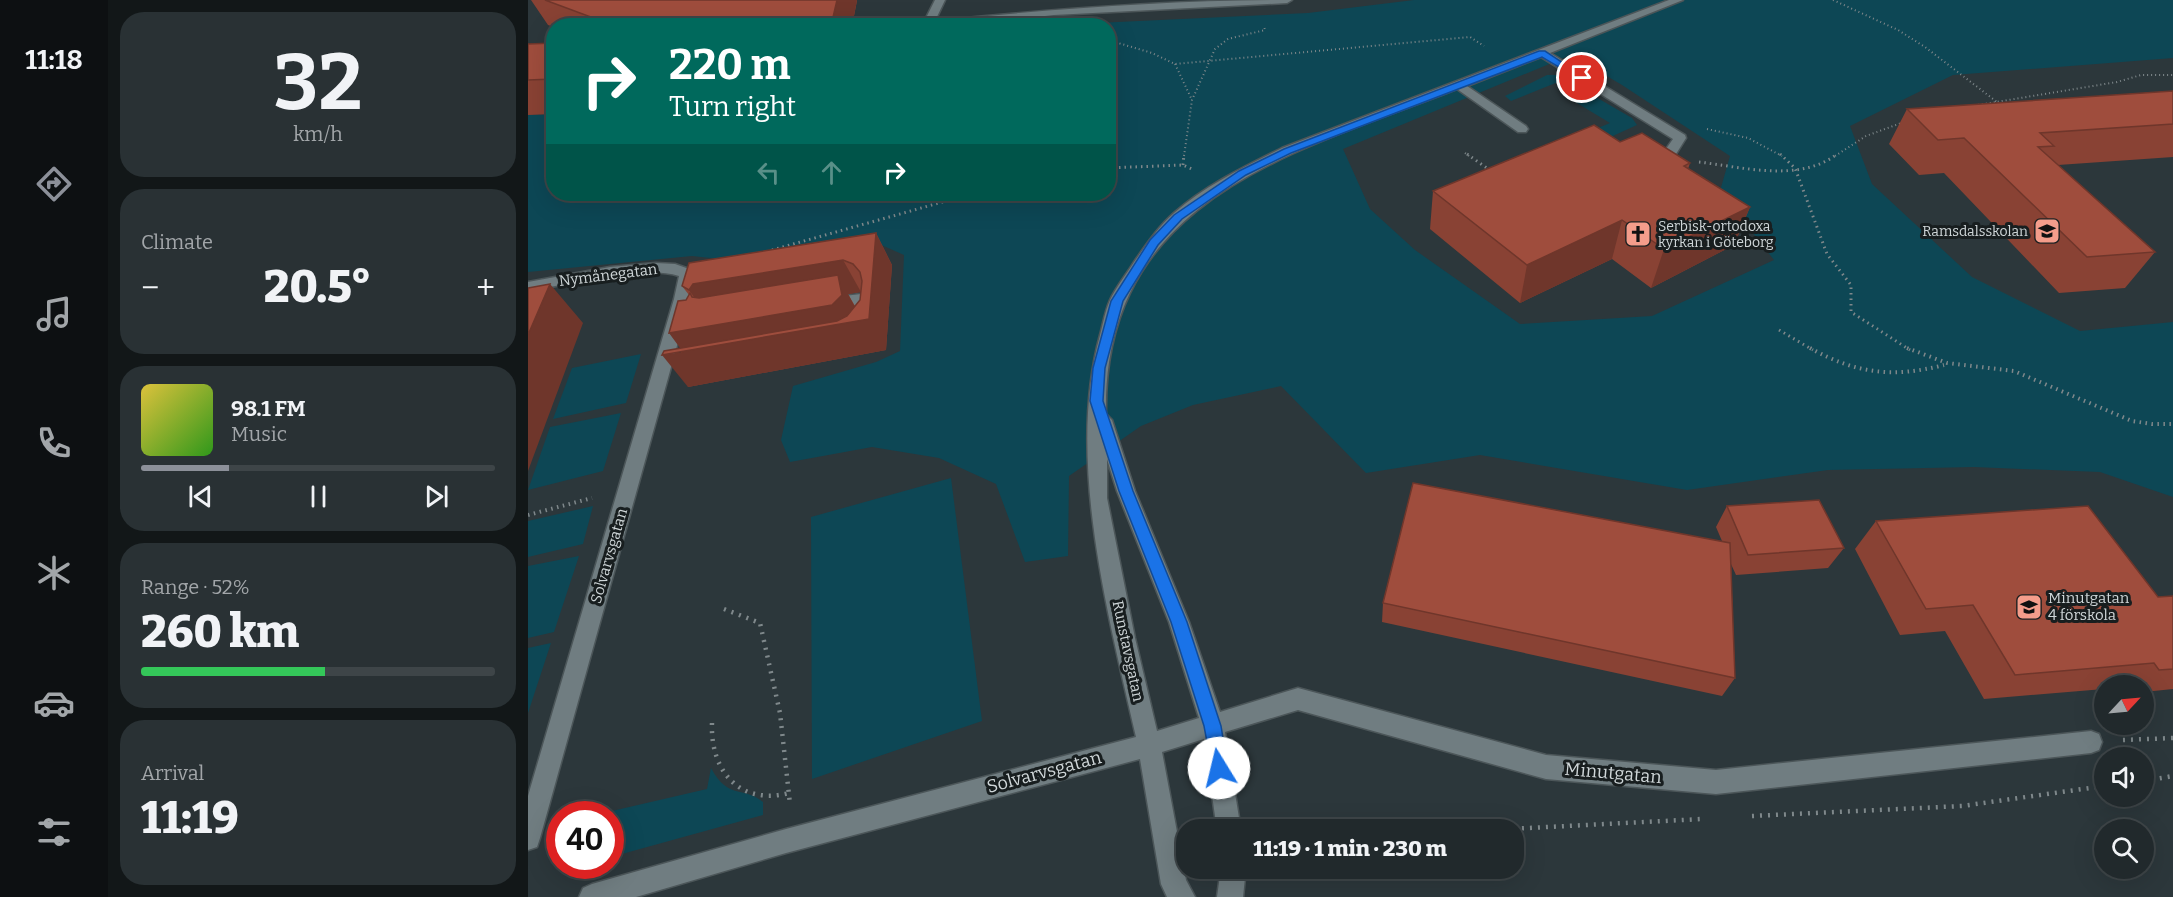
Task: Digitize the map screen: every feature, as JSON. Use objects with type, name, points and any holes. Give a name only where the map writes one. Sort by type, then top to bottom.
[{"type":"street","points":[[931,18],[940,0]]},
{"type":"street","points":[[996,18],[1054,12],[1287,0]]},
{"type":"street","name":"Runstavsgatan","points":[[1182,897],[1174,884],[1149,744],[1124,638],[1098,498],[1099,368],[1117,301],[1154,243],[1178,217],[1242,173],[1287,151],[1516,65],[1678,0]]},
{"type":"street","points":[[1542,53],[1680,138],[1666,159]]},
{"type":"street","points":[[1460,86],[1522,129]]},
{"type":"street","name":"Nymånegatan","points":[[528,287],[636,269],[672,268],[687,273]]},
{"type":"street","name":"Solvarvsgatan","points":[[528,838],[686,284],[687,273]]},
{"type":"street","points":[[812,306],[861,299],[866,305],[869,316],[870,327],[867,332]]},
{"type":"street","points":[[673,330],[693,327]]},
{"type":"street","points":[[659,379],[681,375]]},
{"type":"street","name":"Runstavsgatan","points":[[1097,401],[1126,491],[1179,622],[1212,726],[1227,819]]},
{"type":"street","name":"Minutgatan","points":[[1149,744],[1298,699],[1546,767],[1716,782],[2091,742]]},
{"type":"street","name":"Solvarvsgatan","points":[[592,897],[786,841],[1149,744]]},
{"type":"street","points":[[1230,897],[1232,879]]},
{"type":"path","points":[[1833,0],[1898,30],[1925,47],[1996,102]]},
{"type":"path","points":[[1116,42],[1152,53],[1175,64],[1470,38],[1516,65]]},
{"type":"path","points":[[1116,168],[1183,165],[1192,100],[1215,49],[1228,39]]},
{"type":"path","points":[[1175,64],[1192,100]]},
{"type":"path","points":[[1975,105],[2117,82],[2140,75],[2173,75]]},
{"type":"path","points":[[1666,159],[1813,168],[1830,160],[1871,133],[1911,120]]},
{"type":"path","points":[[1680,138],[1698,127],[1749,138],[1779,153],[1795,168],[1827,254],[1851,285],[1851,312],[1878,332],[1924,357],[1945,364],[1987,365],[2015,371],[2119,416],[2154,426],[2173,424]]},
{"type":"path","points":[[1465,153],[1494,173]]},
{"type":"path","points":[[766,252],[945,201]]},
{"type":"path","points":[[1779,330],[1816,353],[1846,366],[1879,374],[1919,372],[1945,364]]},
{"type":"path","points":[[528,514],[627,489]]},
{"type":"path","points":[[724,609],[760,623],[774,675],[783,727],[789,793],[786,841]]},
{"type":"path","points":[[712,723],[710,743],[723,776],[736,787],[772,798],[789,793]]},
{"type":"path","points":[[2091,742],[2173,738]]},
{"type":"path","points":[[2154,779],[2173,776]]},
{"type":"path","points":[[1748,816],[1962,806],[2094,787]]},
{"type":"path","points":[[1524,828],[1712,818]]},
{"type":"shaded area","points":[[1414,0],[2173,0],[2173,58],[1953,75],[1850,126],[1872,184],[1972,277],[2080,331],[2173,322],[2173,497],[2100,472],[1974,467],[1828,470],[1687,490],[1480,455],[1366,473],[1281,386],[1193,405],[1141,426],[1069,476],[1068,556],[1025,562],[996,484],[939,458],[872,447],[790,462],[781,440],[793,386],[876,362],[900,351],[904,255],[870,240],[739,261],[692,256],[528,272],[528,115],[546,114],[546,201],[1116,201],[1116,22],[1308,13]],"holes":[[[1571,55],[1622,85],[1730,156],[1720,191],[1774,260],[1652,316],[1520,324],[1415,250],[1370,209],[1343,149]]]},
{"type":"shaded area","points":[[1547,75],[1556,75],[1563,80],[1511,101],[1505,96]]},
{"type":"shaded area","points":[[1575,85],[1632,118],[1637,125],[1562,159],[1548,149],[1610,123],[1562,94],[1560,90]]},
{"type":"shaded area","points":[[641,354],[626,403],[553,419],[572,368]]},
{"type":"shaded area","points":[[621,413],[603,471],[528,490],[550,427]]},
{"type":"shaded area","points":[[951,478],[982,721],[812,779],[811,517]]},
{"type":"shaded area","points":[[593,506],[583,544],[528,557],[528,521]]},
{"type":"shaded area","points":[[579,556],[554,632],[528,638],[528,566]]},
{"type":"shaded area","points":[[551,643],[528,713],[528,648]]},
{"type":"shaded area","points":[[711,768],[730,789],[749,794],[763,802],[763,815],[624,853],[624,808],[707,789]]},
{"type":"building","points":[[545,0],[837,0],[833,18],[593,18]]},
{"type":"building","points":[[546,43],[546,79],[528,80],[528,44]]},
{"type":"building","points":[[2173,91],[2173,124],[2040,133],[2054,146],[2038,147],[2155,252],[2087,257],[1964,138],[1938,140],[1907,109]]},
{"type":"building","points":[[1594,125],[1620,142],[1642,133],[1690,163],[1684,166],[1750,207],[1664,249],[1622,220],[1527,265],[1433,191]]},
{"type":"building","points":[[876,233],[869,319],[662,355],[664,351],[837,321],[847,316],[860,300],[862,281],[860,272],[853,264],[843,260],[693,284],[689,290],[682,286],[689,263]]},
{"type":"building","points":[[838,275],[842,295],[832,305],[669,333],[678,301],[686,300],[690,293],[692,297],[699,298]]},
{"type":"building","points":[[550,284],[528,335],[528,288]]},
{"type":"building","points":[[1413,483],[1730,543],[1735,678],[1383,603]]},
{"type":"building","points":[[1819,500],[1844,548],[1748,555],[1727,506]]},
{"type":"building","name":"Minutgatan 4 förskola","points":[[2088,506],[2158,597],[2173,596],[2173,669],[2159,670],[2154,663],[2015,675],[1973,605],[1926,609],[1876,521]]},
{"type":"place","name":"Ramsdalsskolan","points":[[2047,231]]},
{"type":"place","name":"Serbisk-ortodoxa kyrkan i Göteborg","points":[[1638,234]]},
{"type":"place","name":"Minutgatan 4 förskola","points":[[2029,607]]},
{"type":"route","points":[[1219,768],[1212,726],[1179,622],[1126,491],[1097,401],[1099,368],[1117,301],[1154,243],[1178,217],[1211,192],[1242,173],[1287,151],[1516,65],[1542,53],[1582,78]]}]
